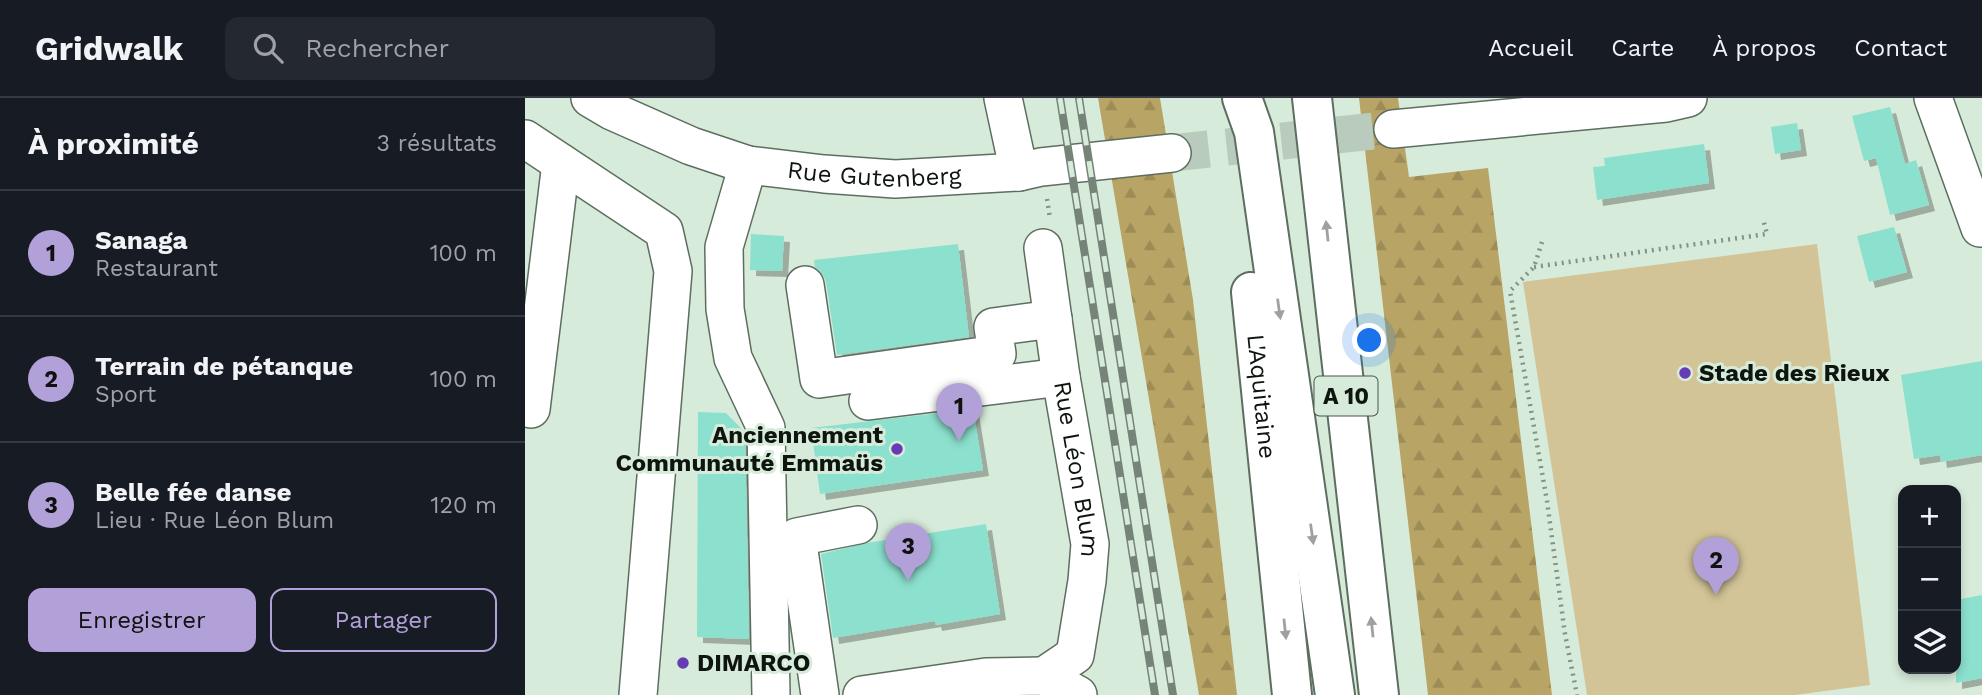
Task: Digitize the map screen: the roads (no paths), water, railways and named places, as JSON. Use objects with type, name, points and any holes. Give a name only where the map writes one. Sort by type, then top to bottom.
[{"type":"highway","name":"L'Aquitaine","points":[[1232,98],[1292,695]]},
{"type":"highway","points":[[1242,98],[1254,132],[1335,695]]},
{"type":"highway","name":"A 10","points":[[1312,98],[1380,695]]},
{"type":"street","name":"Rue Gutenberg","points":[[590,98],[612,111],[691,146],[748,165],[895,179],[1019,172],[1041,167],[1172,153]]},
{"type":"street","points":[[1003,98],[1019,172]]},
{"type":"street","points":[[1393,129],[1666,103],[1688,98]]},
{"type":"street","points":[[1933,98],[1980,228]]},
{"type":"street","points":[[525,139],[664,231],[673,271],[638,695]]},
{"type":"street","points":[[531,409],[561,163]]},
{"type":"street","points":[[748,165],[724,247],[725,309],[733,358],[767,428],[771,695]]},
{"type":"street","name":"Rue Léon Blum","points":[[1043,248],[1061,377],[1090,544],[1075,655],[1044,676]]},
{"type":"street","points":[[805,285],[819,379],[997,354],[993,327],[1053,319]]},
{"type":"street","points":[[868,401],[1061,377]]},
{"type":"street","points":[[820,695],[797,537],[858,525]]},
{"type":"street","points":[[862,695],[902,692],[986,677],[1044,676],[1078,695]]},
{"type":"tunnel","points":[[1172,153],[1393,129]]},
{"type":"railway","points":[[1060,98],[1155,695]]},
{"type":"railway","points":[[1079,98],[1173,695]]},
{"type":"place","name":"Stade des Rieux","points":[[1685,373]]},
{"type":"place","name":"Sanaga","points":[[959,441]]},
{"type":"place","name":"Anciennement Communauté Emmaüs","points":[[897,449]]},
{"type":"place","name":"Belle fée danse","points":[[908,581]]},
{"type":"place","name":"Terrain de pétanque","points":[[1716,595]]},
{"type":"place","name":"DIMARCO","points":[[683,663]]}]
